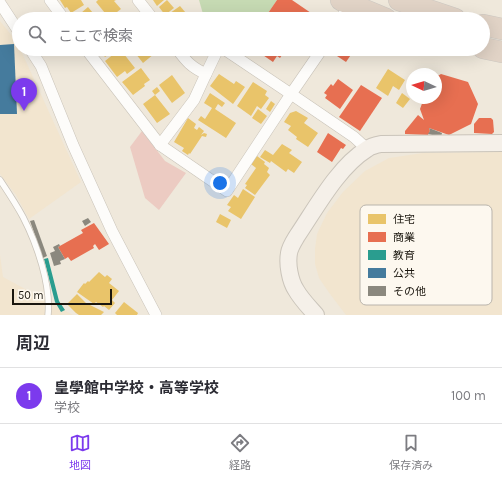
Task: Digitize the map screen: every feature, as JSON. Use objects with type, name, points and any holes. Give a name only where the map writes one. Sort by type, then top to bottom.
[{"type":"highway","points":[[399,0],[434,12]]},
{"type":"highway","points":[[344,8],[359,12]]},
{"type":"highway","points":[[490,26],[502,29]]},
{"type":"highway","points":[[490,49],[502,52]]},
{"type":"street","points":[[50,0],[59,12]]},
{"type":"street","points":[[138,0],[147,12]]},
{"type":"street","points":[[0,3],[12,21]]},
{"type":"street","points":[[35,56],[41,66],[73,145],[112,231],[156,315]]},
{"type":"street","points":[[91,56],[160,146],[227,191],[317,56]]},
{"type":"street","points":[[182,56],[194,69],[206,74]]},
{"type":"street","points":[[160,146],[194,100],[215,56]]},
{"type":"street","points":[[234,56],[354,137],[367,149]]},
{"type":"street","points":[[316,315],[295,289],[292,280],[289,254],[292,244],[335,179],[354,160],[367,149],[381,144],[502,143]]},
{"type":"lane","points":[[0,180],[23,217],[42,264],[49,302],[48,315]]},
{"type":"shaded area","points":[[199,0],[277,0],[269,12],[202,12]]},
{"type":"shaded area","points":[[0,21],[12,36],[12,56],[23,56],[81,182],[29,219],[16,195],[0,174]]},
{"type":"shaded area","points":[[142,131],[165,161],[186,173],[159,210],[145,198],[130,147]]},
{"type":"shaded area","points":[[502,152],[502,315],[346,315],[319,278],[315,264],[317,234],[327,213],[343,192],[365,171],[389,158],[423,153]]},
{"type":"shaded area","points":[[0,255],[3,277],[73,315],[0,315]]},
{"type":"building: 住宅","points":[[60,0],[81,0],[84,5],[73,12],[70,12],[67,7],[65,8]]},
{"type":"building: 住宅","points":[[98,0],[116,0],[114,1],[121,9],[117,12],[104,12],[96,2]]},
{"type":"building: 住宅","points":[[153,0],[164,0],[157,6]]},
{"type":"building: 住宅","points":[[167,0],[174,8],[169,12],[163,12],[159,7]]},
{"type":"building: 住宅","points":[[180,6],[185,12],[172,12]]},
{"type":"building: 住宅","points":[[88,7],[92,12],[82,12]]},
{"type":"building: 住宅","points":[[111,56],[126,56],[135,68],[127,74],[125,71],[117,77],[105,61]]},
{"type":"building: 住宅","points":[[138,56],[152,56],[143,63]]},
{"type":"building: 住宅","points":[[141,68],[150,80],[133,95],[122,82]]},
{"type":"building: 住宅","points":[[388,69],[405,80],[399,90],[393,86],[388,96],[376,88]]},
{"type":"building: 住宅","points":[[219,74],[234,84],[236,81],[245,87],[233,104],[210,86]]},
{"type":"building: 住宅","points":[[172,75],[185,93],[172,103],[159,85]]},
{"type":"building: 住宅","points":[[253,82],[267,91],[265,95],[269,98],[261,109],[257,106],[251,116],[237,106]]},
{"type":"building: 住宅","points":[[157,87],[160,91],[155,95],[152,91]]},
{"type":"building: 住宅","points":[[210,93],[225,103],[222,107],[218,104],[215,109],[236,123],[226,138],[198,120],[201,116],[205,119],[212,108],[204,103]]},
{"type":"building: 住宅","points":[[402,93],[406,96],[406,104],[403,108],[396,103]]},
{"type":"building: 住宅","points":[[155,95],[170,114],[157,123],[143,104]]},
{"type":"building: 住宅","points":[[271,101],[275,104],[270,112],[266,109]]},
{"type":"building: 住宅","points":[[258,109],[267,116],[261,124],[252,118]]},
{"type":"building: 住宅","points":[[296,111],[308,118],[304,123],[318,133],[308,147],[296,139],[297,137],[288,130],[291,126],[284,122],[290,113]]},
{"type":"building: 住宅","points":[[188,118],[196,124],[194,128],[197,130],[199,127],[204,131],[201,135],[204,133],[207,134],[206,137],[202,136],[188,155],[182,151],[184,148],[174,142]]},
{"type":"building: 住宅","points":[[282,144],[292,150],[289,153],[302,162],[294,173],[288,169],[286,172],[271,161],[270,163],[260,157],[265,150],[273,155]]},
{"type":"building: 住宅","points":[[257,156],[265,162],[264,164],[269,168],[267,172],[270,175],[255,195],[245,188],[247,185],[245,184],[256,168],[251,164]]},
{"type":"building: 住宅","points":[[243,189],[255,197],[241,219],[228,211],[231,207],[227,205],[234,195],[238,198]]},
{"type":"building: 住宅","points":[[220,214],[231,220],[227,228],[216,222]]},
{"type":"building: 住宅","points":[[99,272],[105,277],[107,275],[112,279],[109,283],[119,291],[112,300],[115,303],[109,310],[96,302],[94,304],[77,292],[84,283],[89,282]]},
{"type":"building: 住宅","points":[[77,294],[86,303],[104,312],[101,315],[79,315],[76,313],[67,304]]},
{"type":"building: 住宅","points":[[124,302],[138,313],[137,315],[117,315],[115,313]]},
{"type":"building: 商業","points":[[277,0],[292,0],[310,12],[269,12]]},
{"type":"building: 商業","points":[[264,56],[277,56],[273,62]]},
{"type":"building: 商業","points":[[337,56],[350,56],[346,62]]},
{"type":"building: 商業","points":[[442,74],[468,82],[478,104],[471,124],[449,135],[429,128],[430,131],[428,135],[405,134],[405,131],[418,115],[424,120],[420,109],[422,104],[442,104]]},
{"type":"building: 商業","points":[[338,79],[353,90],[340,109],[325,98],[327,95],[324,93],[331,84],[333,86]]},
{"type":"building: 商業","points":[[361,85],[382,98],[360,131],[339,117]]},
{"type":"building: 商業","points":[[479,118],[491,118],[493,120],[494,132],[492,134],[474,133],[474,124]]},
{"type":"building: 商業","points":[[328,133],[346,145],[343,149],[341,148],[332,162],[317,152]]},
{"type":"building: 商業","points":[[94,223],[109,244],[99,250],[95,244],[93,246],[94,248],[71,261],[68,257],[65,259],[58,247],[83,233],[81,230]]},
{"type":"building: 教育","points":[[48,258],[59,301],[65,310],[61,312],[55,302],[44,259]]},
{"type":"building: 公共","points":[[12,44],[12,56],[15,56],[17,114],[0,114],[0,45]]},
{"type":"building: その他","points":[[429,128],[442,133],[441,137],[428,134],[430,131]]},
{"type":"building: その他","points":[[88,218],[91,222],[85,226],[82,221]]},
{"type":"building: その他","points":[[34,220],[47,256],[43,258],[30,221]]},
{"type":"building: その他","points":[[59,244],[60,246],[58,247],[65,259],[60,261],[61,264],[54,266],[50,253],[55,251],[53,247]]},
{"type":"place","name":"皇學館中学校・高等学校","points":[[24,111]]}]
